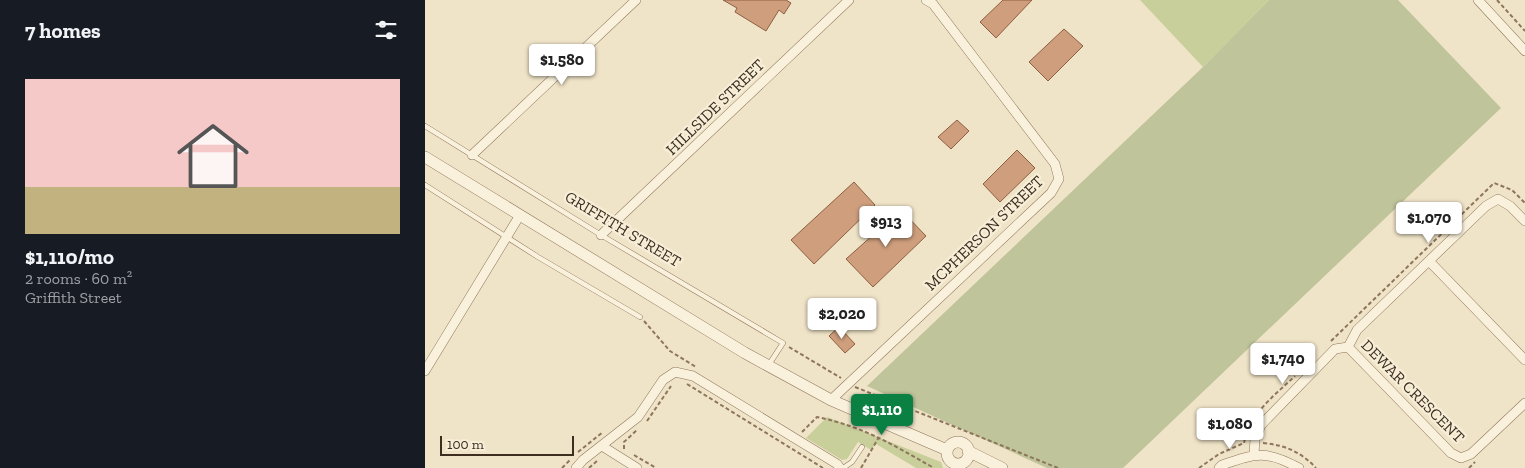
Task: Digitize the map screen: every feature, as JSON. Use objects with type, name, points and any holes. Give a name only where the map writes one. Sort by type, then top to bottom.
[{"type":"street","points":[[472,155],[636,0]]},
{"type":"street","name":"HILLSIDE STREET","points":[[601,235],[849,0]]},
{"type":"street","points":[[1478,0],[1525,51]]},
{"type":"street","name":"MCPHERSON STREET","points":[[831,400],[1051,194],[1059,179],[1055,164],[932,1]]},
{"type":"street","points":[[425,157],[768,366],[831,400],[928,440],[948,455],[953,462],[963,461],[1002,468]]},
{"type":"street","points":[[1348,347],[1357,330],[1486,206],[1498,199],[1510,206],[1525,221]]},
{"type":"street","points":[[425,371],[520,215]]},
{"type":"street","points":[[1429,261],[1525,360]]},
{"type":"street","name":"DEWAR CRESCENT","points":[[1254,454],[1255,439],[1261,425],[1335,350],[1348,347],[1451,453],[1461,458],[1471,454],[1525,403]]},
{"type":"street","points":[[577,468],[583,460],[638,417],[669,374],[682,372],[693,376],[842,468]]},
{"type":"street","points":[[948,455],[961,443],[963,461]]},
{"type":"street","points":[[602,446],[637,468]]},
{"type":"street","points":[[1219,468],[1222,465],[1254,454],[1279,457],[1299,468]]},
{"type":"street","points":[[963,461],[994,468]]},
{"type":"lane","name":"GRIFFITH STREET","points":[[425,126],[601,235],[783,343]]},
{"type":"lane","points":[[425,185],[640,317]]},
{"type":"lane","points":[[768,366],[783,343]]},
{"type":"lane","points":[[842,468],[852,462],[862,447]]},
{"type":"path","points":[[1497,0],[1525,31]]},
{"type":"path","points":[[640,317],[670,351],[703,371]]},
{"type":"path","points":[[783,343],[848,384],[1058,468]]},
{"type":"path","points":[[645,422],[652,415],[674,382]]},
{"type":"path","points":[[684,383],[823,468]]},
{"type":"path","points":[[801,433],[817,418],[848,424],[879,437],[934,468]]},
{"type":"path","points":[[638,429],[624,442],[624,448],[656,468]]},
{"type":"path","points":[[861,468],[879,437]]},
{"type":"path","points":[[589,468],[602,457]]},
{"type":"green space","points":[[1140,0],[1269,0],[1203,67]]},
{"type":"green space","points":[[1269,0],[1398,0],[1501,108],[1123,468],[1047,468],[867,386],[1203,67]]},
{"type":"green space","points":[[827,417],[941,462],[943,468],[916,468],[876,444],[871,450],[858,442],[847,459],[842,460],[806,438]]},
{"type":"building","points":[[723,0],[786,0],[791,3],[784,14],[779,10],[766,31],[735,12],[737,8]]},
{"type":"building","points":[[1003,0],[1032,0],[996,38],[980,22]]},
{"type":"building","points":[[1064,29],[1083,46],[1048,81],[1029,62]]},
{"type":"building","points":[[957,120],[969,131],[951,149],[938,137]]},
{"type":"building","points":[[1017,150],[1035,168],[1000,202],[983,184]]},
{"type":"building","points":[[854,182],[875,205],[814,264],[791,240]]},
{"type":"building","points":[[901,210],[926,236],[873,287],[846,259]]},
{"type":"building","points":[[839,327],[855,344],[845,353],[829,336]]}]
